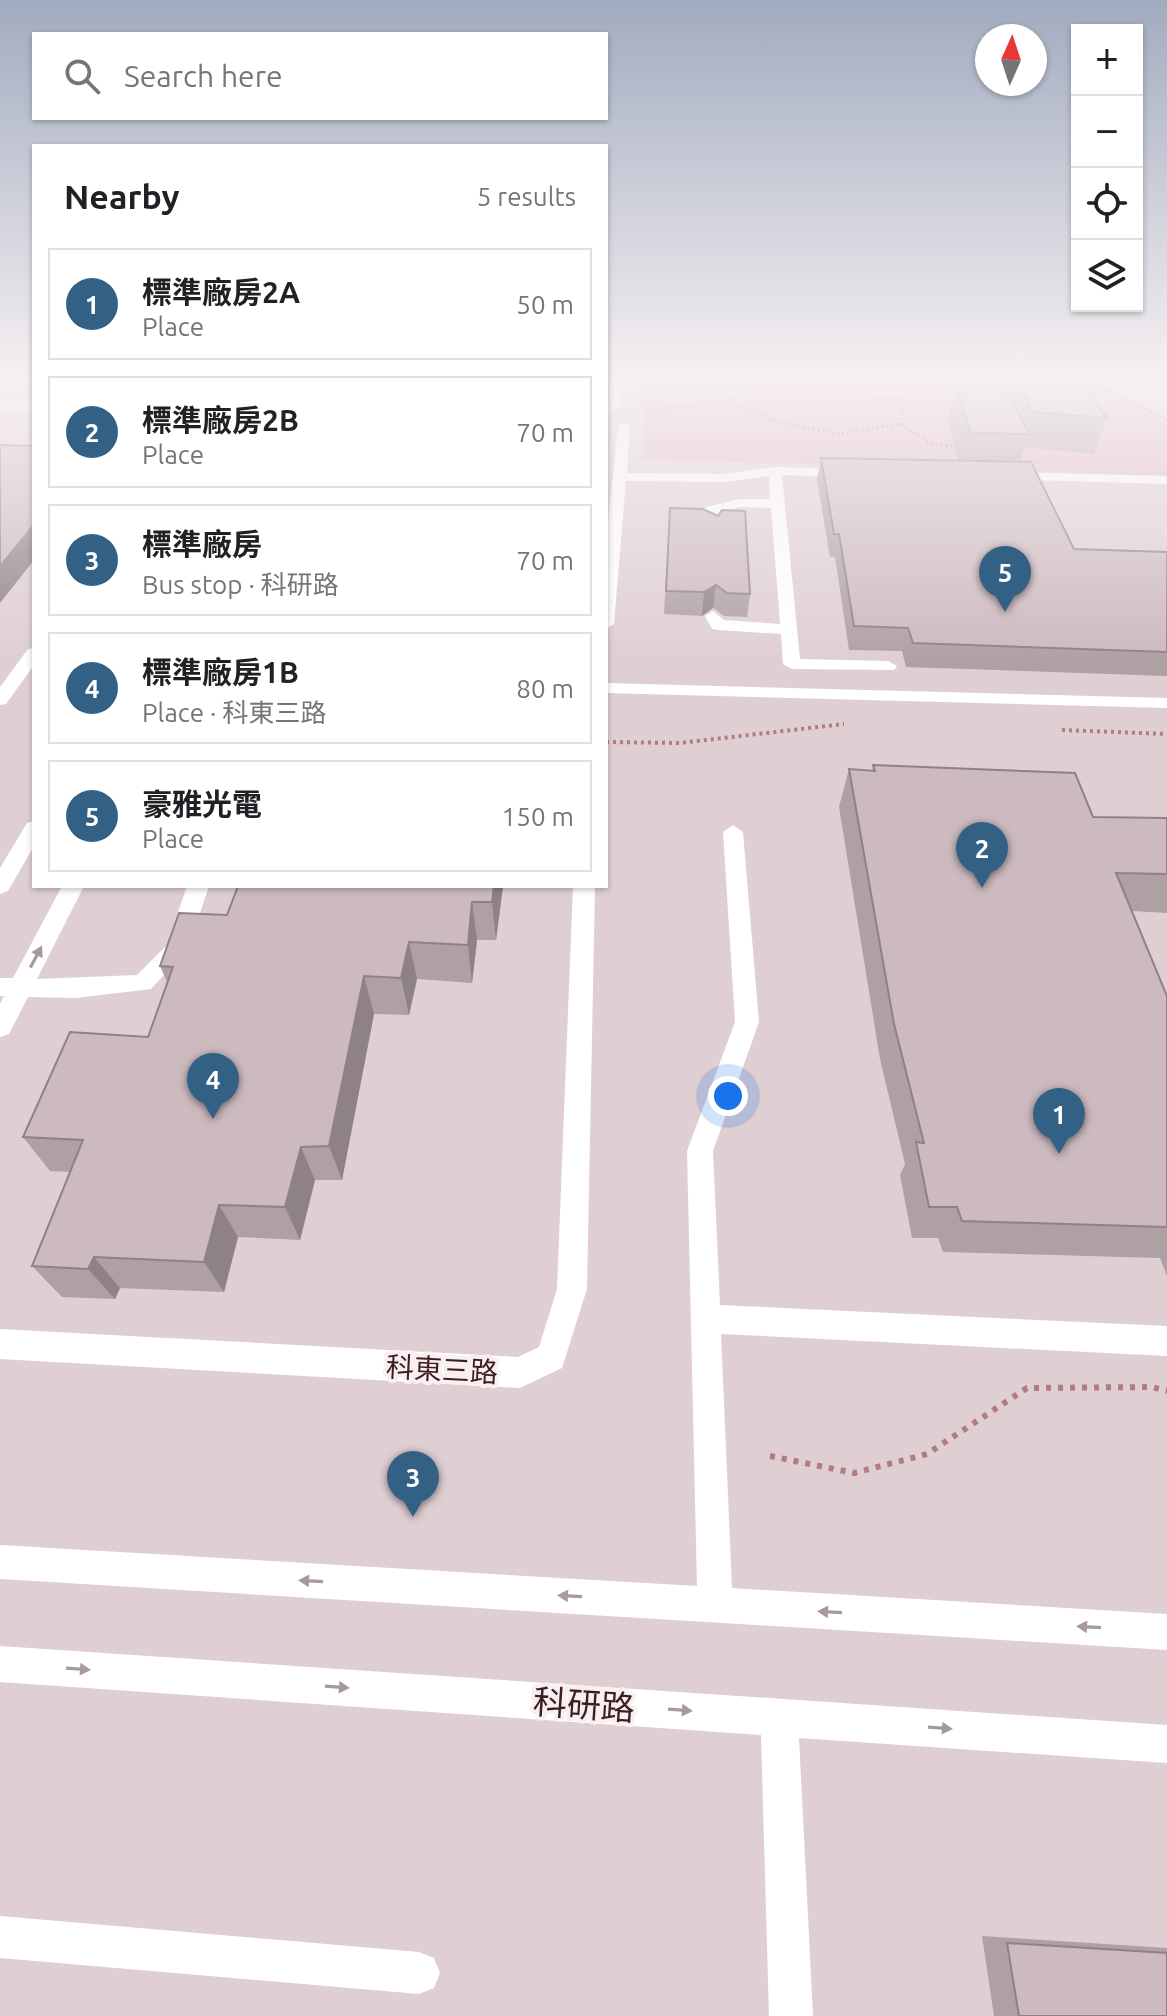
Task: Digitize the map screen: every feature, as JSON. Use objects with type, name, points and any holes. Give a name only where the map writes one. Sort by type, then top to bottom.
[{"type":"street","points":[[608,580],[611,515],[619,473]]},
{"type":"street","points":[[619,477],[724,478],[760,473]]},
{"type":"street","points":[[775,473],[792,664],[888,666]]},
{"type":"street","points":[[995,476],[1167,480]]},
{"type":"street","points":[[711,532],[711,510],[740,503],[778,504]]},
{"type":"street","points":[[713,616],[718,625],[789,630]]},
{"type":"street","points":[[0,700],[32,656]]},
{"type":"street","points":[[608,688],[1167,703]]},
{"type":"street","points":[[0,886],[32,831]]},
{"type":"street","points":[[715,1605],[700,1151],[747,1022],[733,832]]},
{"type":"street","points":[[0,1027],[10,988],[72,888]]},
{"type":"street","points":[[10,988],[76,989],[143,983],[177,949],[197,888]]},
{"type":"street","name":"科東三路","points":[[0,1344],[520,1373],[551,1357],[572,1289],[584,888]]},
{"type":"street","points":[[706,1319],[1167,1341]]},
{"type":"street","points":[[0,1562],[1167,1632]]},
{"type":"street","name":"科研路","points":[[0,1664],[1167,1744]]},
{"type":"street","points":[[779,1717],[791,2016]]},
{"type":"street","points":[[0,1937],[419,1973]]},
{"type":"path","points":[[608,742],[680,743],[849,723]]},
{"type":"path","points":[[1056,730],[1167,734]]},
{"type":"path","points":[[770,1456],[854,1473],[927,1454],[1027,1388],[1152,1387],[1167,1391]]},
{"type":"shaded area","points":[[0,473],[32,473],[32,888],[608,888],[608,473],[1167,473],[1167,2016],[0,2016]]},
{"type":"shaded area","points":[[1077,473],[1167,473],[1167,476]]},
{"type":"building","points":[[0,473],[32,473],[32,527],[0,566]]},
{"type":"building","points":[[824,473],[1036,473],[1074,549],[1167,552],[1167,652],[913,643],[908,628],[854,626],[839,534],[834,534]]},
{"type":"building","points":[[670,508],[703,509],[718,516],[722,510],[745,511],[750,594],[727,593],[716,585],[704,592],[666,591]]},
{"type":"building","points":[[873,765],[1075,773],[1093,817],[1167,818],[1167,874],[1116,873],[1167,996],[1167,1227],[962,1221],[957,1207],[929,1207],[916,1142],[924,1143],[894,1024],[849,769],[875,771]]},
{"type":"building","points":[[237,888],[494,888],[492,902],[472,902],[468,945],[409,942],[401,978],[364,976],[329,1146],[301,1147],[285,1207],[219,1205],[204,1262],[94,1257],[88,1269],[32,1266],[83,1140],[23,1137],[70,1032],[148,1037],[173,967],[160,966],[179,913],[227,915]]},
{"type":"building","points":[[1007,1943],[1167,1953],[1167,2016],[1019,2016]]},
{"type":"place","name":"豪雅光電","points":[[1005,612]]},
{"type":"place","name":"標準廠房2B","points":[[982,888]]},
{"type":"place","name":"標準廠房1B","points":[[213,1119]]},
{"type":"place","name":"標準廠房2A","points":[[1059,1154]]},
{"type":"place","name":"標準廠房","points":[[413,1517]]}]
